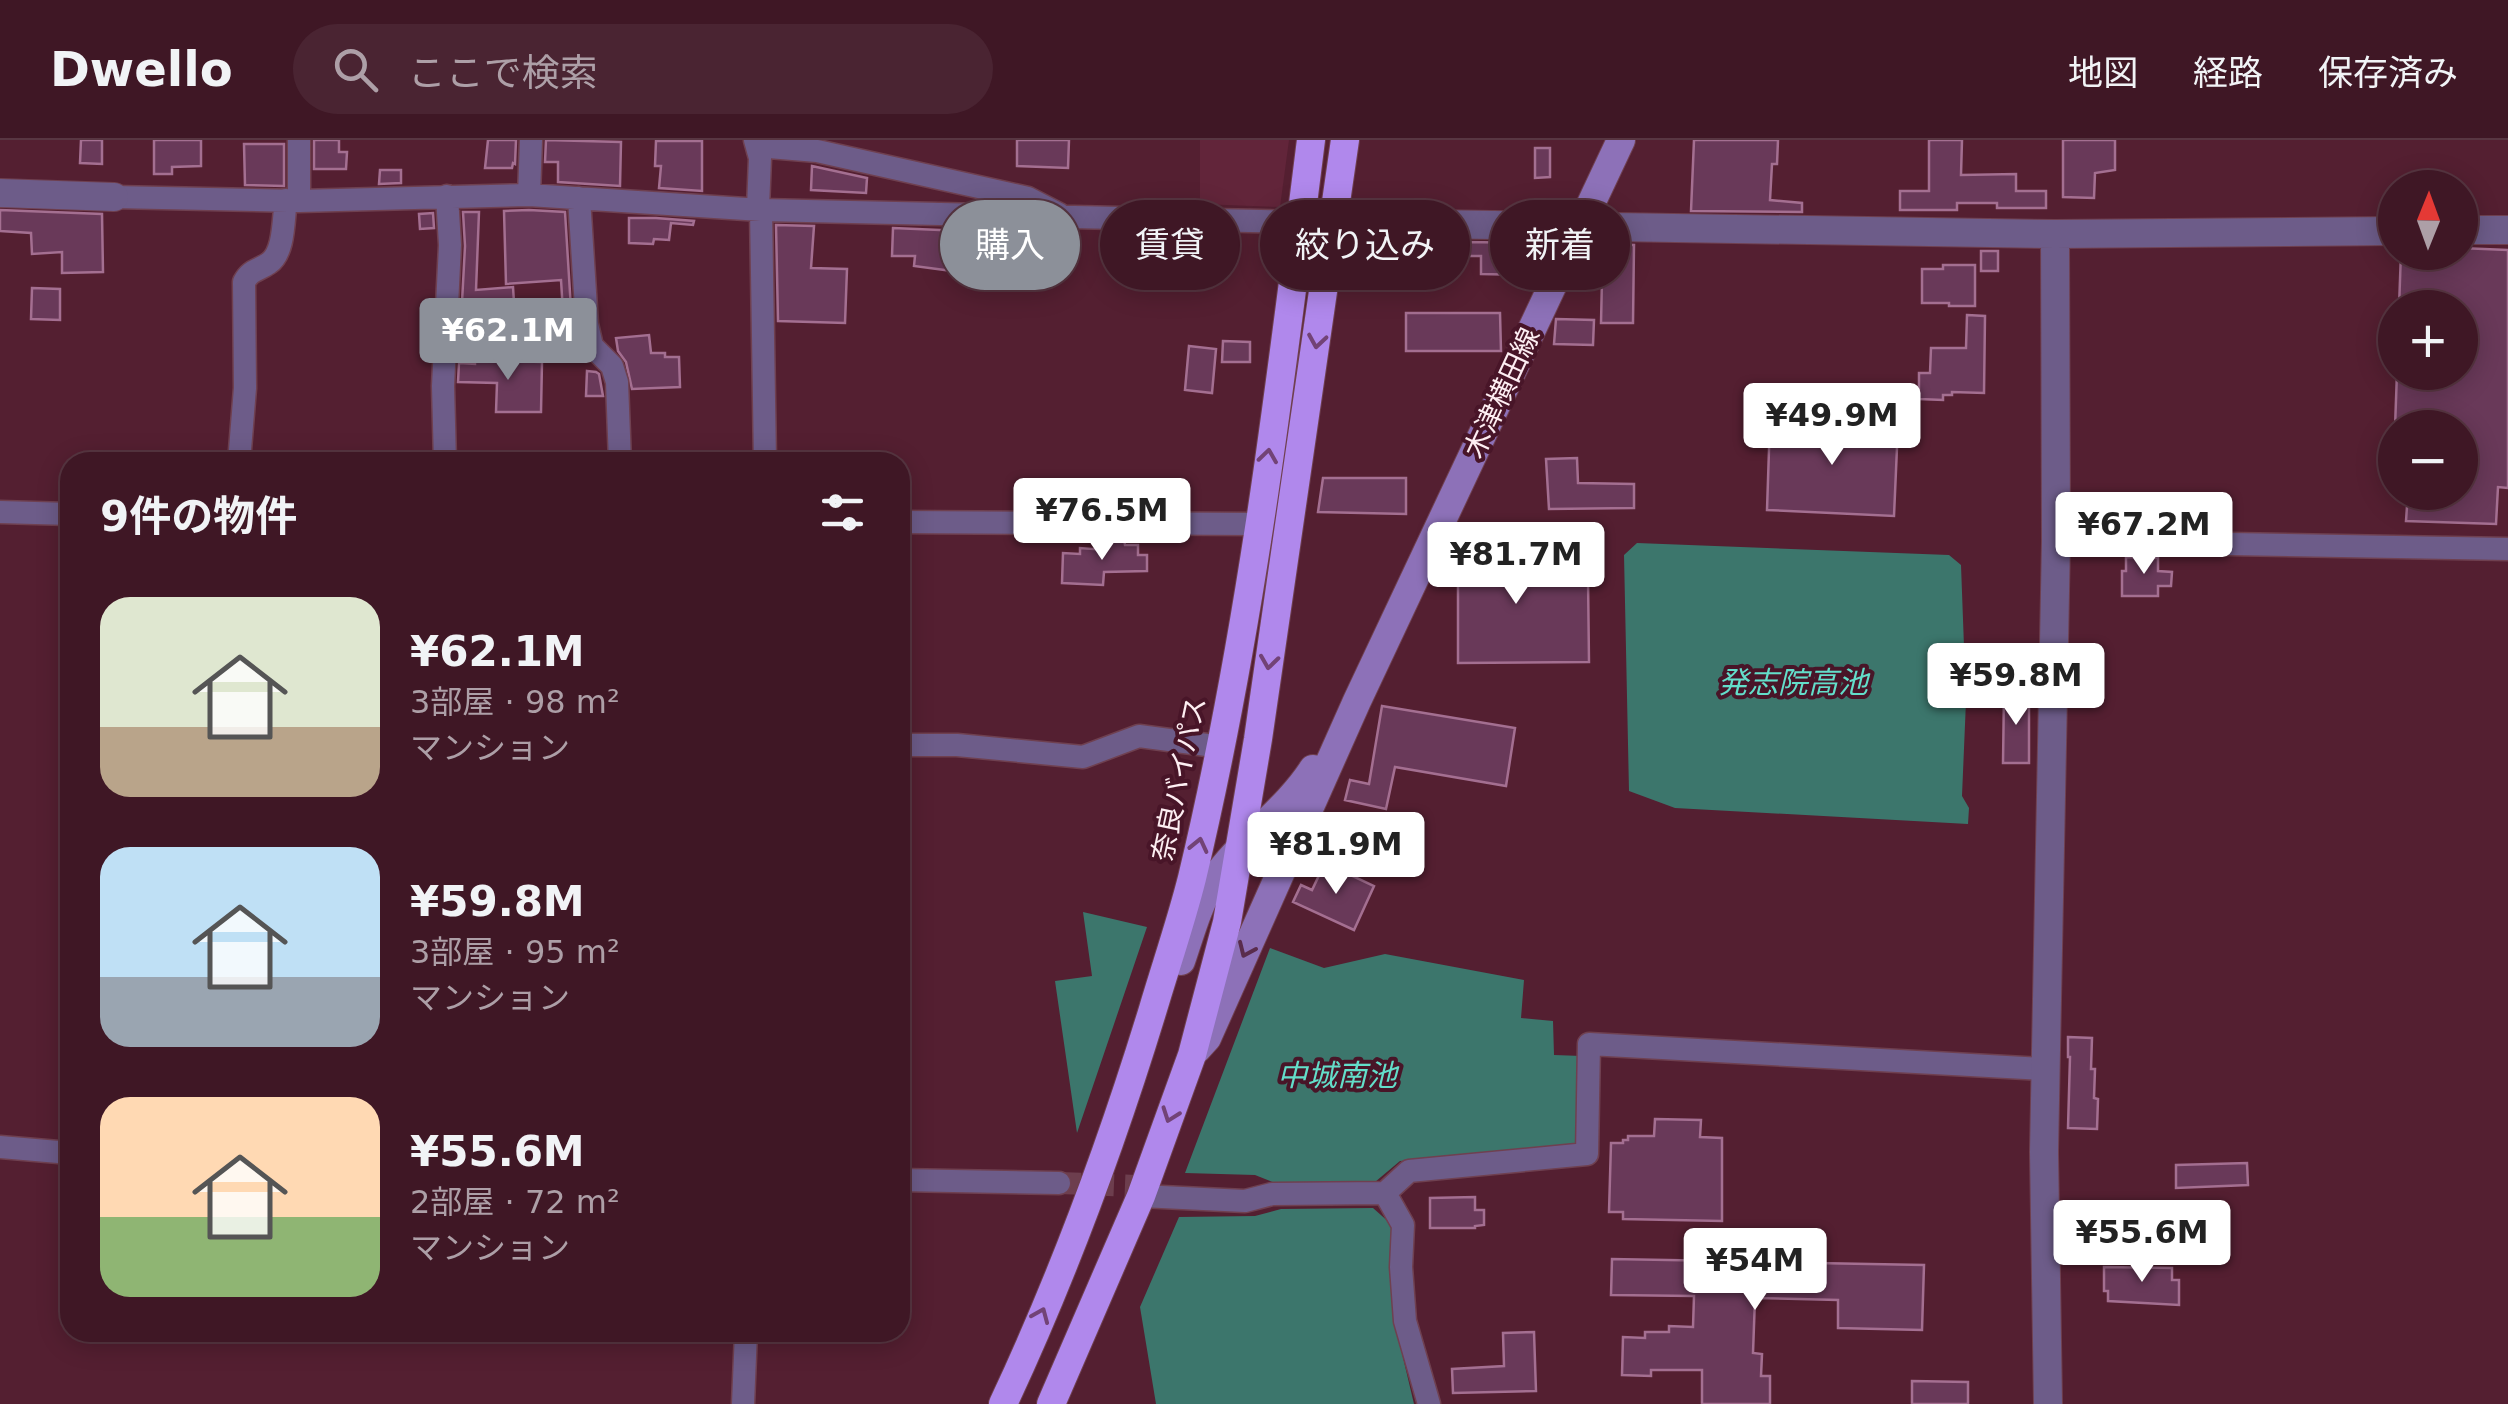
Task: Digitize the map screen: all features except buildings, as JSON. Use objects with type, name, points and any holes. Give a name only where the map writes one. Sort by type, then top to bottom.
[{"type":"highway","name":"奈良バイパス","points":[[1303,200],[1310,140]]},
{"type":"highway","points":[[1337,200],[1345,140]]},
{"type":"highway","name":"奈良バイパス","points":[[1003,1404],[1108,1150],[1191,882],[1222,746],[1259,524],[1291,290]]},
{"type":"highway","points":[[1051,1404],[1141,1196],[1192,1055],[1227,922],[1324,290]]},
{"type":"main road","name":"木津横田線","points":[[1592,200],[1621,140]]},
{"type":"main road","name":"木津横田線","points":[[1192,1055],[1207,1038],[1357,701],[1550,290]]},
{"type":"main road","name":"木津横田線","points":[[1144,1040],[1176,975],[1211,884],[1241,846],[1298,791],[1357,701]]},
{"type":"street","points":[[239,452],[246,388],[244,282],[250,271],[272,262],[279,250],[292,200],[299,140]]},
{"type":"street","points":[[530,195],[531,140]]},
{"type":"street","points":[[765,452],[760,158],[756,143],[817,146],[1032,200]]},
{"type":"street","points":[[0,193],[292,200],[530,195],[759,209],[940,214]]},
{"type":"street","points":[[446,452],[443,386],[450,246],[447,196]]},
{"type":"street","points":[[580,198],[587,324],[592,346],[612,366],[617,382],[620,452]]},
{"type":"street","points":[[1080,217],[1260,221]]},
{"type":"street","points":[[1630,227],[2055,234],[2378,231]]},
{"type":"street","points":[[2478,230],[2508,230]]},
{"type":"street","points":[[2048,1404],[2044,1152],[2056,541],[2055,234]]},
{"type":"street","points":[[0,512],[60,514]]},
{"type":"street","points":[[910,522],[1259,524]]},
{"type":"street","points":[[2056,541],[2508,549]]},
{"type":"street","points":[[910,745],[1083,756],[1139,736],[1222,746]]},
{"type":"street","points":[[1178,1188],[1272,1194],[1384,1193],[1409,1170],[1587,1154],[1589,1044],[2045,1068]]},
{"type":"street","points":[[0,1147],[60,1152]]},
{"type":"street","points":[[910,1180],[1059,1183]]},
{"type":"street","points":[[1384,1193],[1403,1225],[1405,1321],[1429,1404]]},
{"type":"street","points":[[1141,1196],[1245,1201],[1272,1194]]},
{"type":"street","points":[[743,1404],[746,1342]]},
{"type":"shaded area","points":[[1200,140],[1289,140],[1281,200],[1260,200],[1260,206],[1240,206],[1240,200],[1200,200]]},
{"type":"water","name":"発志院高池","points":[[1637,543],[1949,555],[1961,565],[1966,701],[1962,796],[1969,808],[1968,824],[1675,808],[1629,791],[1624,555]]},
{"type":"water","points":[[1083,912],[1147,927],[1077,1133],[1055,981],[1092,976]]},
{"type":"water","name":"中城南池","points":[[1270,948],[1324,968],[1385,954],[1524,980],[1521,1018],[1553,1021],[1554,1055],[1582,1056],[1576,1150],[1400,1161],[1375,1182],[1275,1183],[1255,1175],[1185,1173]]},
{"type":"water","points":[[1373,1208],[1391,1224],[1397,1332],[1414,1404],[1156,1404],[1140,1307],[1179,1217],[1255,1216],[1281,1209]]},
{"type":"tunnel","points":[[1059,1183],[1161,1187]]}]
